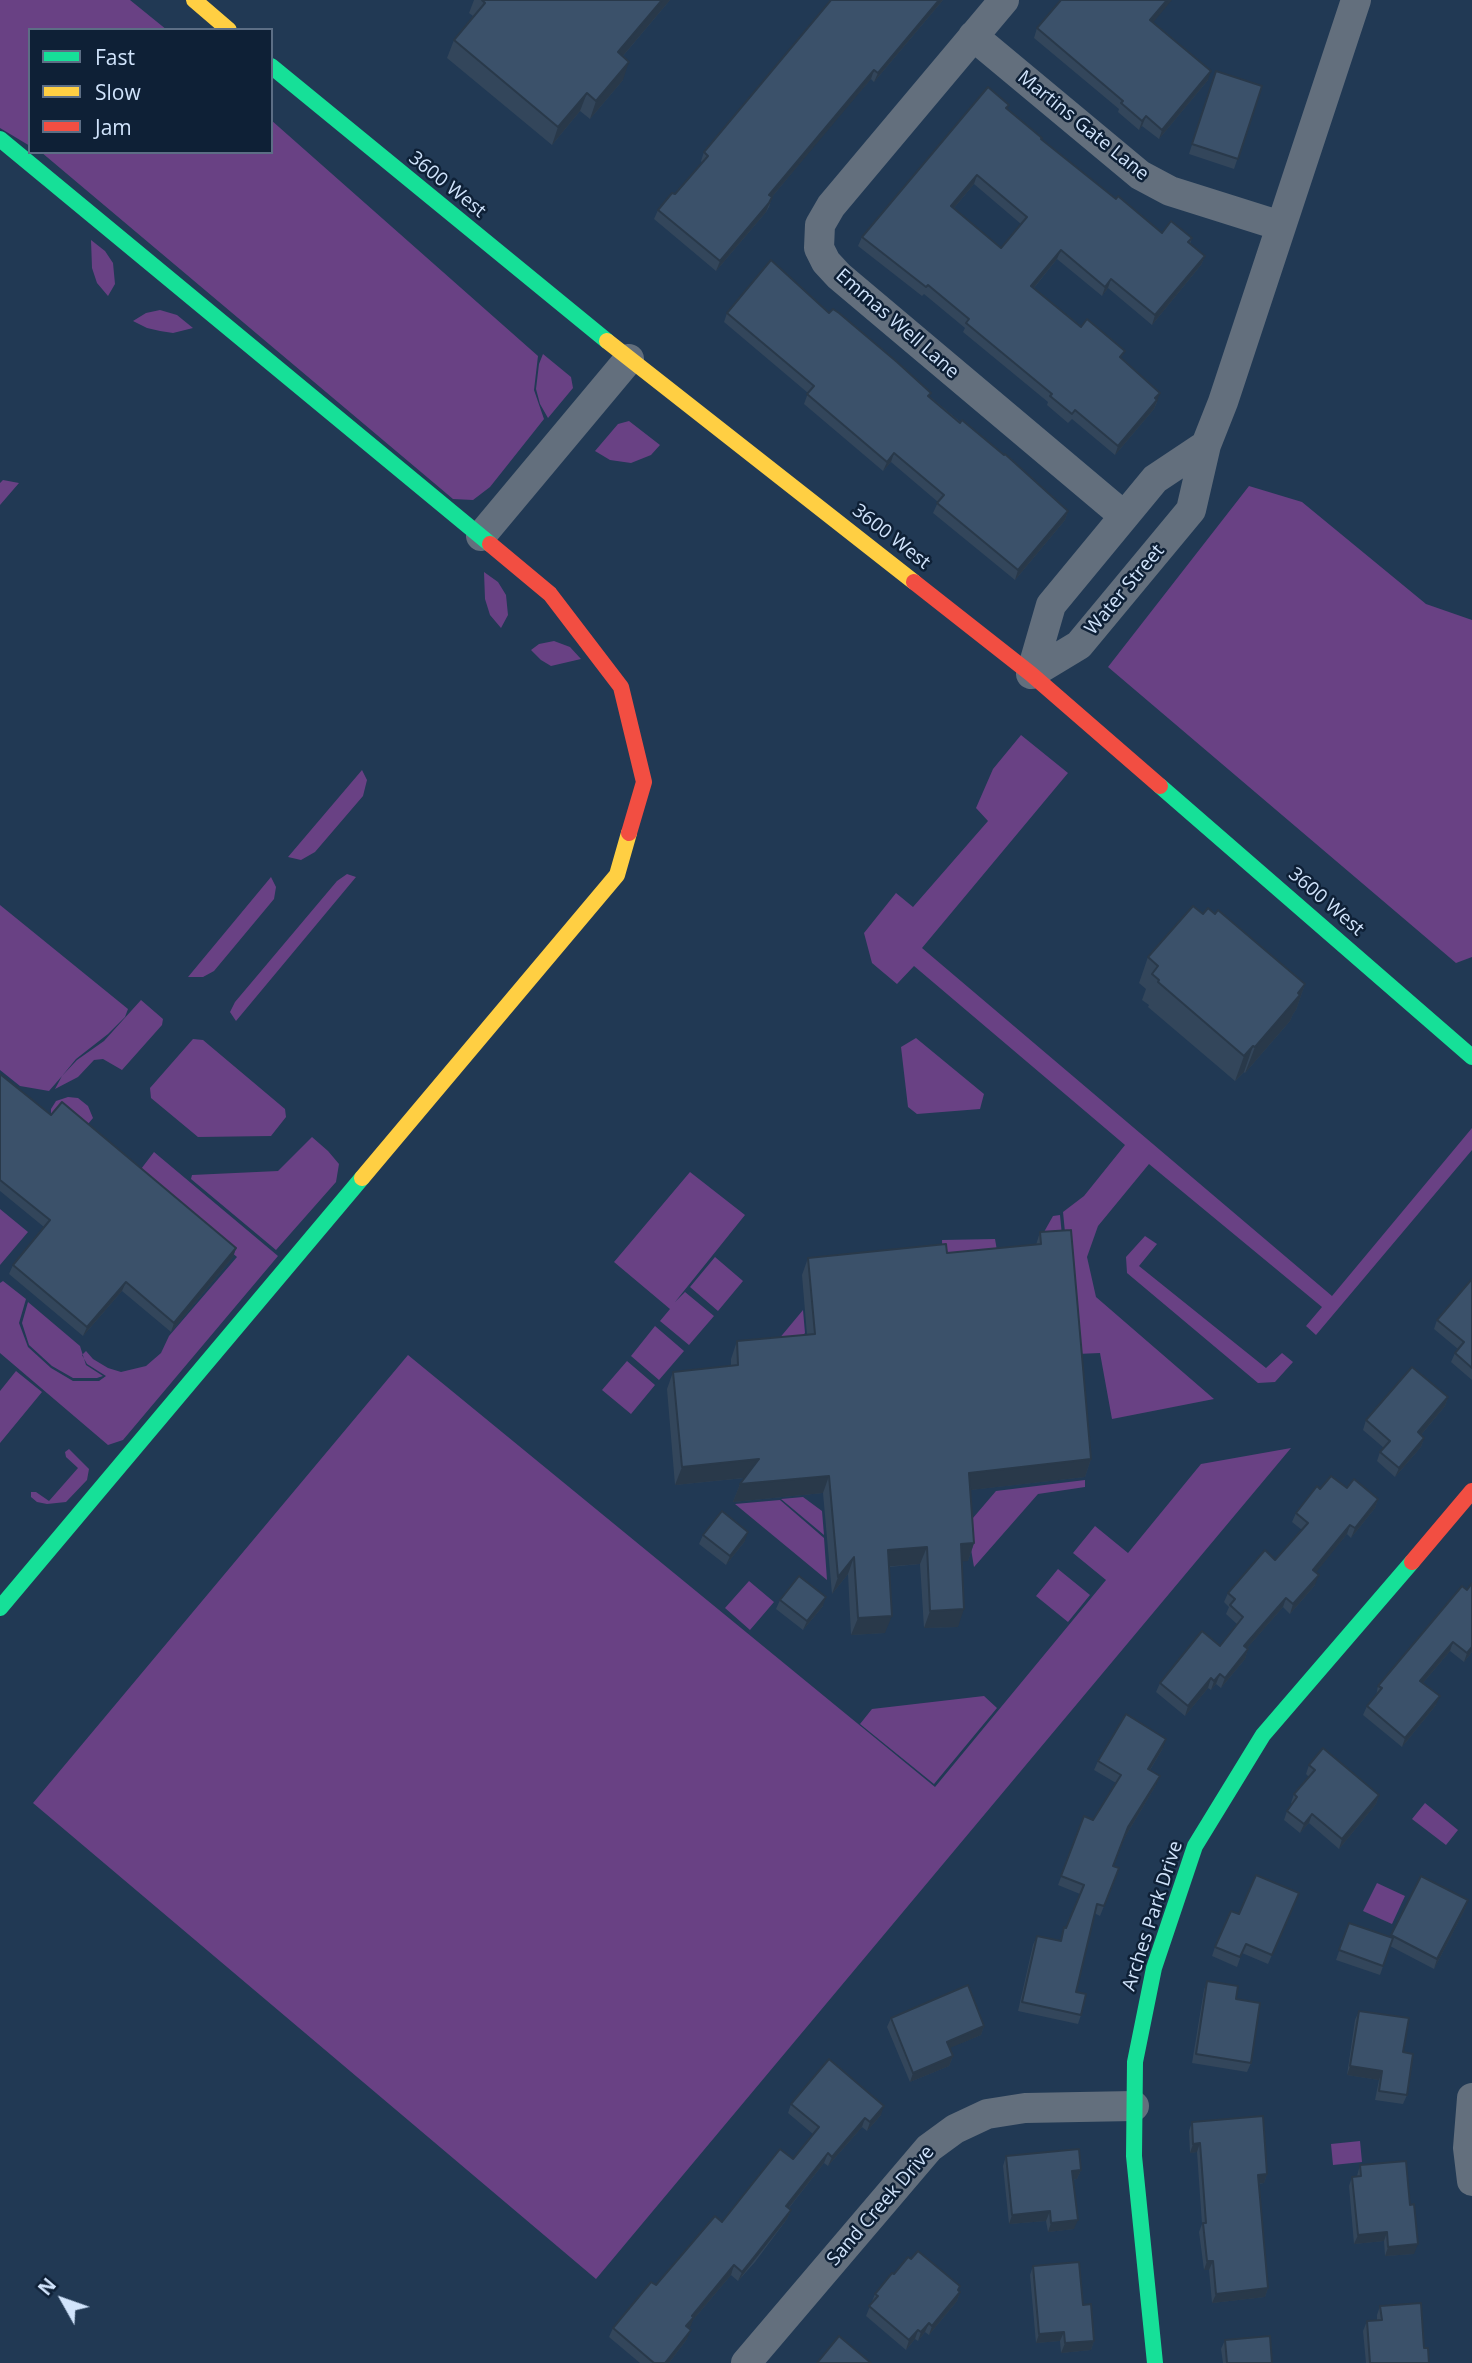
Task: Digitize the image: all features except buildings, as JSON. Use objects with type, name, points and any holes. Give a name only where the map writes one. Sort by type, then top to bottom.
[{"type":"street","points":[[194,0],[227,28]]},
{"type":"street","name":"Emmas Well Lane","points":[[1004,0],[831,206],[820,225],[819,248],[826,262],[839,276],[1124,516]]},
{"type":"street","name":"Water Street","points":[[1031,674],[1079,645],[1191,510],[1206,444],[1223,402],[1356,0]]},
{"type":"street","name":"Martins Gate Lane","points":[[973,36],[1140,175],[1170,191],[1281,226]]},
{"type":"street","name":"3600 West","points":[[273,68],[629,359],[1031,674],[1472,1057]]},
{"type":"street","points":[[0,139],[550,594],[621,687],[644,782],[617,875],[0,1608]]},
{"type":"street","points":[[481,536],[629,359]]},
{"type":"street","points":[[1031,674],[1051,605],[1155,479],[1206,444]]},
{"type":"street","name":"Arches Park Drive","points":[[1155,2363],[1134,2156],[1135,2062],[1154,1968],[1195,1846],[1264,1735],[1472,1491]]},
{"type":"street","points":[[1472,2098],[1468,2148],[1472,2181]]},
{"type":"street","name":"Sand Creek Drive","points":[[746,2363],[929,2148],[955,2129],[987,2113],[1025,2108],[1134,2106]]},
{"type":"shaded area","points":[[0,0],[130,0],[165,28],[28,28],[28,145],[0,128]]},
{"type":"shaded area","points":[[273,122],[538,356],[534,390],[544,419],[490,487],[473,500],[453,499],[43,154],[273,154]]},
{"type":"shaded area","points":[[91,240],[105,251],[113,263],[115,284],[108,296],[97,283],[92,268]]},
{"type":"shaded area","points":[[160,310],[177,315],[193,328],[173,333],[147,328],[133,321],[146,313]]},
{"type":"shaded area","points":[[543,354],[571,377],[573,388],[548,418],[536,389]]},
{"type":"shaded area","points":[[629,421],[660,445],[651,455],[631,463],[610,460],[595,451],[618,424]]},
{"type":"shaded area","points":[[3,480],[19,483],[0,505],[0,483]]},
{"type":"shaded area","points":[[1249,486],[1302,502],[1426,604],[1472,620],[1472,957],[1456,963],[1108,667]]},
{"type":"shaded area","points":[[484,572],[498,582],[506,595],[508,615],[501,628],[490,615],[485,599]]},
{"type":"shaded area","points":[[554,641],[570,647],[581,659],[551,666],[531,650],[539,644]]},
{"type":"shaded area","points":[[1021,735],[1068,773],[922,948],[1332,1296],[1472,1128],[1472,1150],[1316,1335],[1306,1326],[1322,1307],[1149,1164],[1098,1226],[1087,1257],[1096,1297],[1214,1399],[1112,1419],[1100,1353],[1077,1354],[1063,1212],[1084,1196],[1125,1145],[914,966],[897,984],[872,963],[864,933],[896,893],[913,907],[988,821],[976,808],[993,769]]},
{"type":"shaded area","points":[[362,770],[367,780],[363,796],[315,852],[301,860],[288,857]]},
{"type":"shaded area","points":[[347,874],[356,877],[236,1021],[230,1012],[235,1002],[337,881]]},
{"type":"shaded area","points":[[271,877],[276,887],[274,899],[214,971],[203,977],[188,977]]},
{"type":"shaded area","points":[[0,905],[128,1009],[125,1017],[76,1059],[49,1091],[20,1086],[0,1070]]},
{"type":"shaded area","points":[[141,1000],[163,1019],[162,1025],[122,1070],[103,1059],[94,1060],[78,1077],[55,1089],[62,1076],[77,1060],[104,1041]]},
{"type":"shaded area","points":[[916,1038],[984,1094],[980,1109],[917,1114],[908,1107],[901,1047]]},
{"type":"shaded area","points":[[193,1039],[203,1040],[285,1109],[286,1117],[271,1136],[198,1137],[151,1098],[150,1088]]},
{"type":"shaded area","points":[[68,1097],[78,1098],[88,1106],[93,1118],[83,1130],[51,1118],[51,1109],[56,1101]]},
{"type":"shaded area","points":[[312,1137],[339,1164],[336,1182],[276,1250],[191,1179],[192,1175],[278,1171]]},
{"type":"shaded area","points":[[154,1152],[278,1256],[123,1440],[108,1445],[0,1353],[0,1283],[3,1281],[26,1299],[19,1323],[28,1347],[51,1368],[73,1381],[99,1381],[106,1376],[87,1364],[82,1355],[86,1351],[108,1368],[121,1372],[146,1366],[161,1353],[169,1336],[237,1257],[138,1173]]},
{"type":"shaded area","points":[[690,1172],[745,1215],[675,1302],[685,1292],[714,1316],[689,1345],[660,1321],[670,1309],[614,1262]]},
{"type":"shaded area","points":[[0,1209],[28,1232],[0,1265]]},
{"type":"shaded area","points":[[1060,1215],[1063,1246],[1035,1248],[1053,1216]]},
{"type":"shaded area","points":[[1145,1236],[1157,1244],[1139,1266],[1266,1368],[1282,1353],[1293,1362],[1275,1382],[1258,1383],[1127,1273],[1126,1257]]},
{"type":"shaded area","points":[[995,1239],[999,1262],[943,1268],[942,1240]]},
{"type":"shaded area","points":[[715,1257],[743,1281],[718,1311],[690,1287]]},
{"type":"shaded area","points":[[28,1302],[80,1346],[86,1365],[103,1376],[73,1378],[52,1366],[29,1345],[22,1323]]},
{"type":"shaded area","points":[[803,1310],[805,1333],[788,1352],[768,1352]]},
{"type":"shaded area","points":[[655,1326],[684,1351],[659,1380],[631,1356]]},
{"type":"shaded area","points":[[408,1355],[935,1787],[1106,1580],[1073,1553],[1095,1526],[1128,1553],[1201,1464],[1291,1448],[596,2279],[33,1803]]},
{"type":"shaded area","points":[[627,1361],[655,1385],[631,1414],[602,1390]]},
{"type":"shaded area","points":[[16,1371],[42,1392],[0,1443],[0,1391]]},
{"type":"shaded area","points":[[69,1449],[89,1469],[87,1480],[66,1502],[37,1502],[31,1497],[31,1492],[36,1492],[49,1501],[78,1468],[66,1457],[65,1452]]},
{"type":"shaded area","points":[[1085,1480],[1085,1487],[1038,1494],[974,1567],[967,1525],[996,1491]]},
{"type":"shaded area","points":[[803,1497],[822,1511],[824,1535],[781,1499]]},
{"type":"shaded area","points":[[780,1500],[824,1538],[827,1580],[735,1504]]},
{"type":"shaded area","points":[[1058,1569],[1090,1595],[1068,1622],[1036,1596]]},
{"type":"shaded area","points":[[749,1581],[774,1602],[750,1630],[725,1608]]},
{"type":"shaded area","points":[[984,1696],[997,1708],[934,1784],[860,1724],[872,1709]]},
{"type":"shaded area","points":[[1425,1803],[1458,1830],[1446,1845],[1412,1819]]},
{"type":"shaded area","points":[[1377,1883],[1405,1896],[1392,1924],[1363,1911]]},
{"type":"shaded area","points":[[1360,2141],[1362,2162],[1333,2165],[1331,2144]]},
{"type":"traffic: fast","points":[[273,68],[607,341]]},
{"type":"traffic: fast","points":[[0,139],[490,544]]},
{"type":"traffic: fast","points":[[1160,786],[1472,1057]]},
{"type":"traffic: fast","points":[[0,1608],[362,1178]]},
{"type":"traffic: fast","points":[[1155,2363],[1134,2156],[1135,2062],[1154,1968],[1195,1846],[1263,1735],[1412,1562]]},
{"type":"traffic: slow","points":[[194,0],[227,28]]},
{"type":"traffic: slow","points":[[607,341],[914,582]]},
{"type":"traffic: slow","points":[[362,1178],[617,875],[629,833]]},
{"type":"traffic: jam","points":[[490,544],[550,594],[621,687],[644,782],[629,833]]},
{"type":"traffic: jam","points":[[914,582],[1031,674],[1160,786]]},
{"type":"traffic: jam","points":[[1412,1562],[1472,1491]]}]
